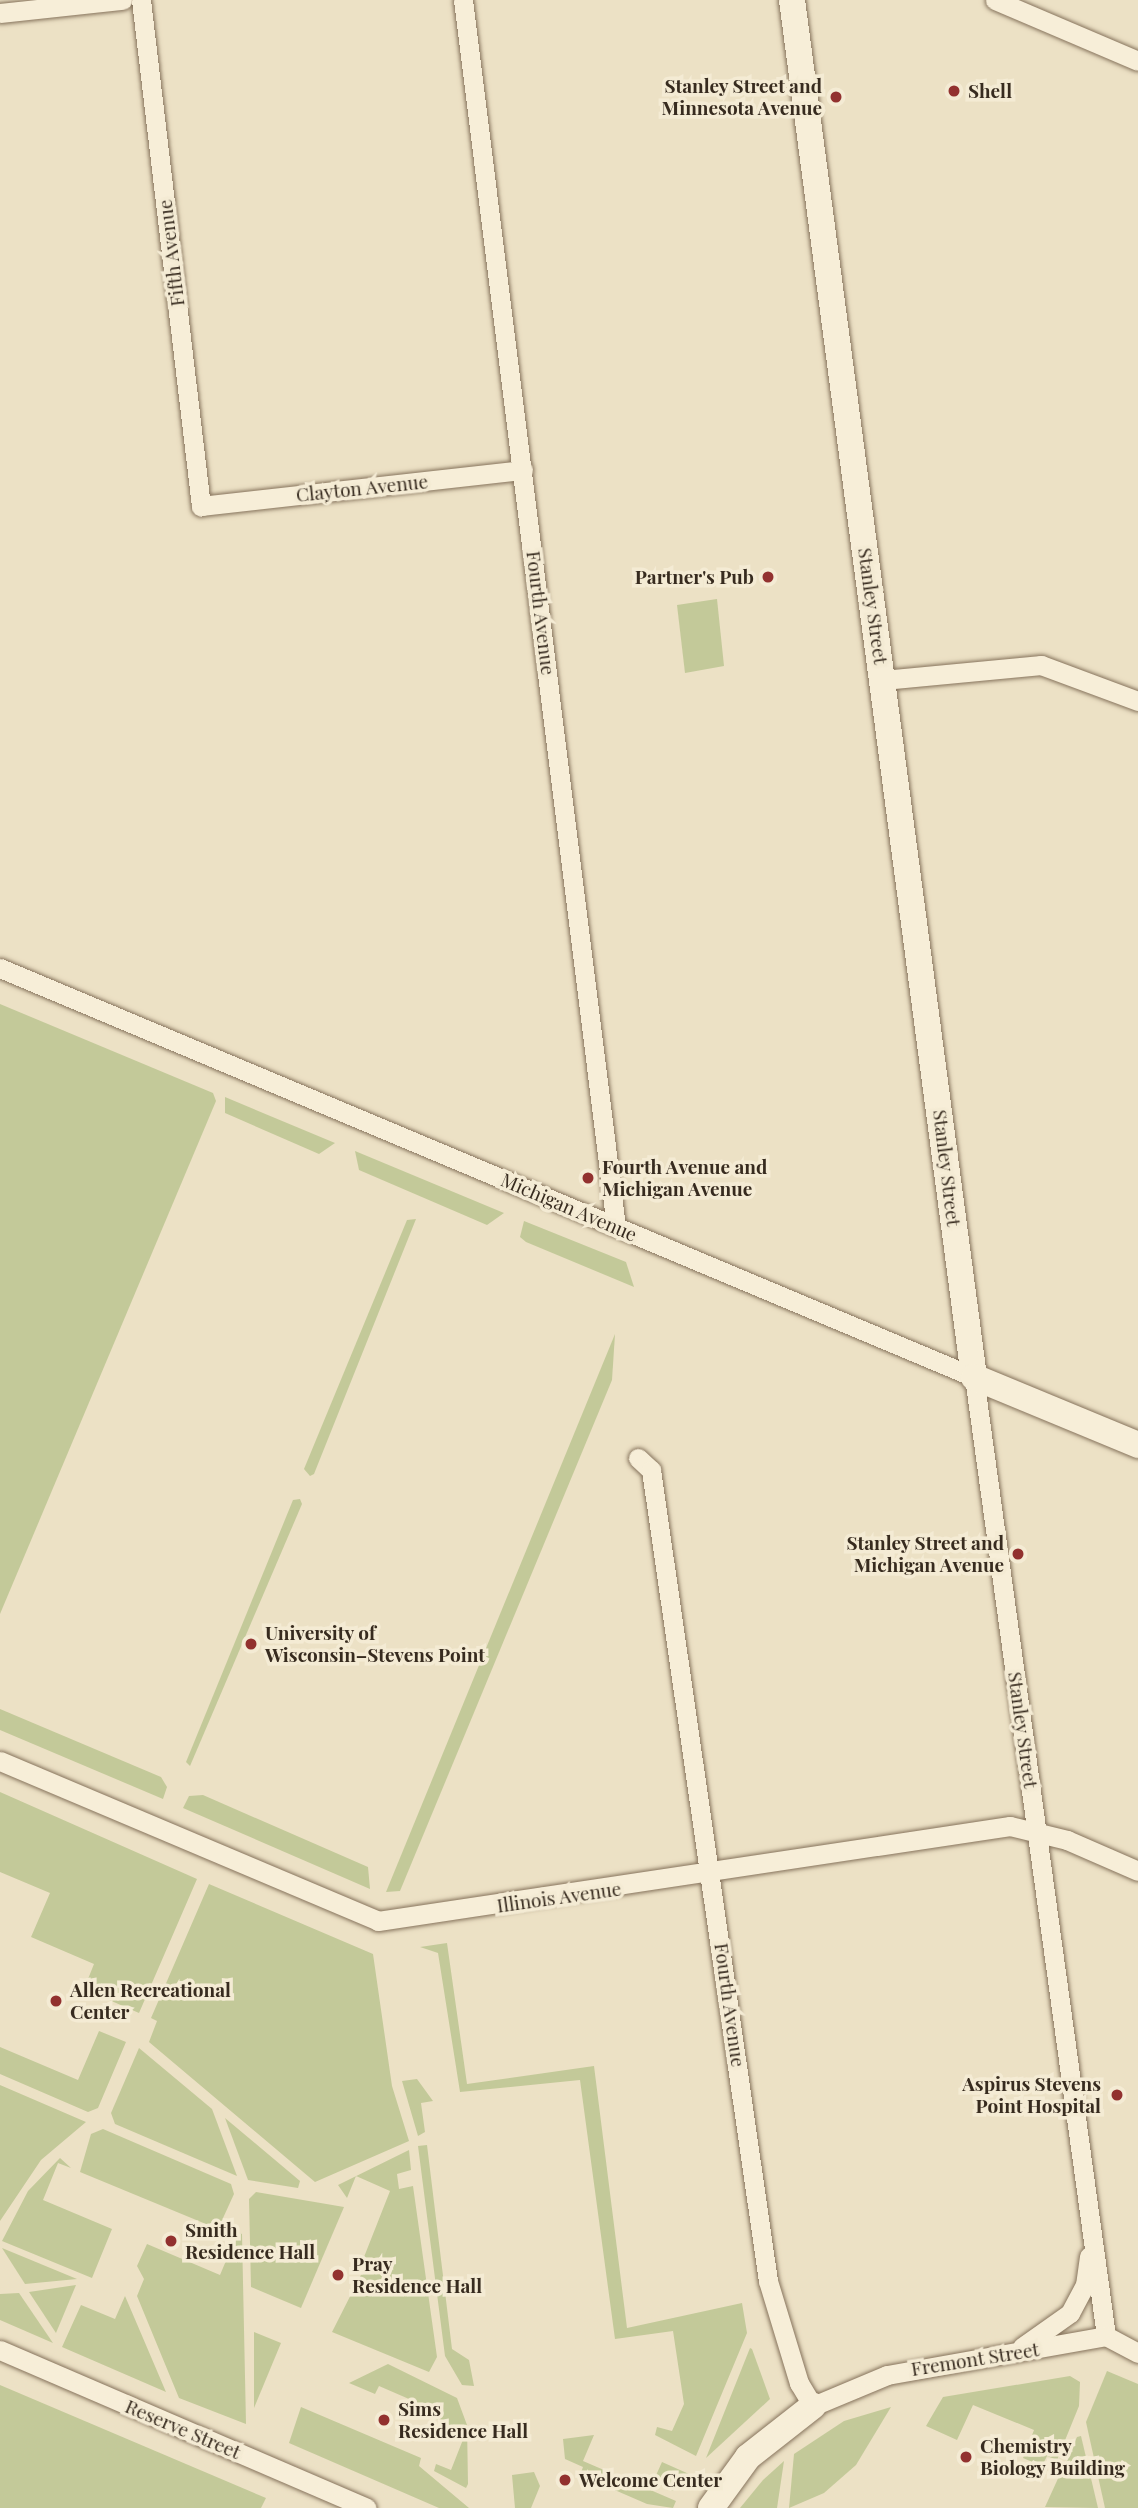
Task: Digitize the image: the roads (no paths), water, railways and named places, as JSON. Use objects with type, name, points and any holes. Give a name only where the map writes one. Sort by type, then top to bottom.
[{"type":"street","points":[[0,13],[122,0]]},
{"type":"street","name":"Fifth Avenue","points":[[141,0],[201,506]]},
{"type":"street","name":"Fourth Avenue","points":[[463,0],[616,1226]]},
{"type":"street","name":"Stanley Street","points":[[792,0],[974,1377],[1107,2336]]},
{"type":"street","points":[[995,0],[1138,61]]},
{"type":"street","name":"Clayton Avenue","points":[[201,506],[523,470]]},
{"type":"street","points":[[883,680],[1041,665],[1138,701]]},
{"type":"street","name":"Michigan Avenue","points":[[0,968],[1138,1445]]},
{"type":"street","name":"Fourth Avenue","points":[[638,1458],[651,1470],[712,1875],[768,2281],[782,2342],[813,2406]]},
{"type":"street","name":"Illinois Avenue","points":[[0,1761],[378,1921],[712,1875],[1010,1826],[1037,1832],[1138,1871]]},
{"type":"street","points":[[1006,2356],[1056,2326],[1081,2296],[1090,2215]]},
{"type":"street","points":[[1107,2336],[1138,2353]]},
{"type":"street","name":"Fremont Street","points":[[813,2406],[887,2375],[1107,2336]]},
{"type":"street","name":"Reserve Street","points":[[0,2350],[366,2508]]},
{"type":"street","points":[[711,2508],[748,2457],[813,2406]]},
{"type":"place","name":"Shell","points":[[954,91]]},
{"type":"place","name":"Stanley Street and Minnesota Avenue","points":[[836,97]]},
{"type":"place","name":"Partner's Pub","points":[[768,577]]},
{"type":"place","name":"Fourth Avenue and Michigan Avenue","points":[[588,1178]]},
{"type":"place","name":"Stanley Street and Michigan Avenue","points":[[1018,1554]]},
{"type":"place","name":"University of Wisconsin–Stevens Point","points":[[251,1644]]},
{"type":"place","name":"Allen Recreational Center","points":[[56,2001]]},
{"type":"place","name":"Aspirus Stevens Point Hospital","points":[[1117,2095]]},
{"type":"place","name":"Smith Residence Hall","points":[[171,2241]]},
{"type":"place","name":"Pray Residence Hall","points":[[338,2275]]},
{"type":"place","name":"Sims Residence Hall","points":[[384,2420]]},
{"type":"place","name":"Chemistry Biology Building","points":[[966,2457]]},
{"type":"place","name":"Welcome Center","points":[[565,2480]]}]
